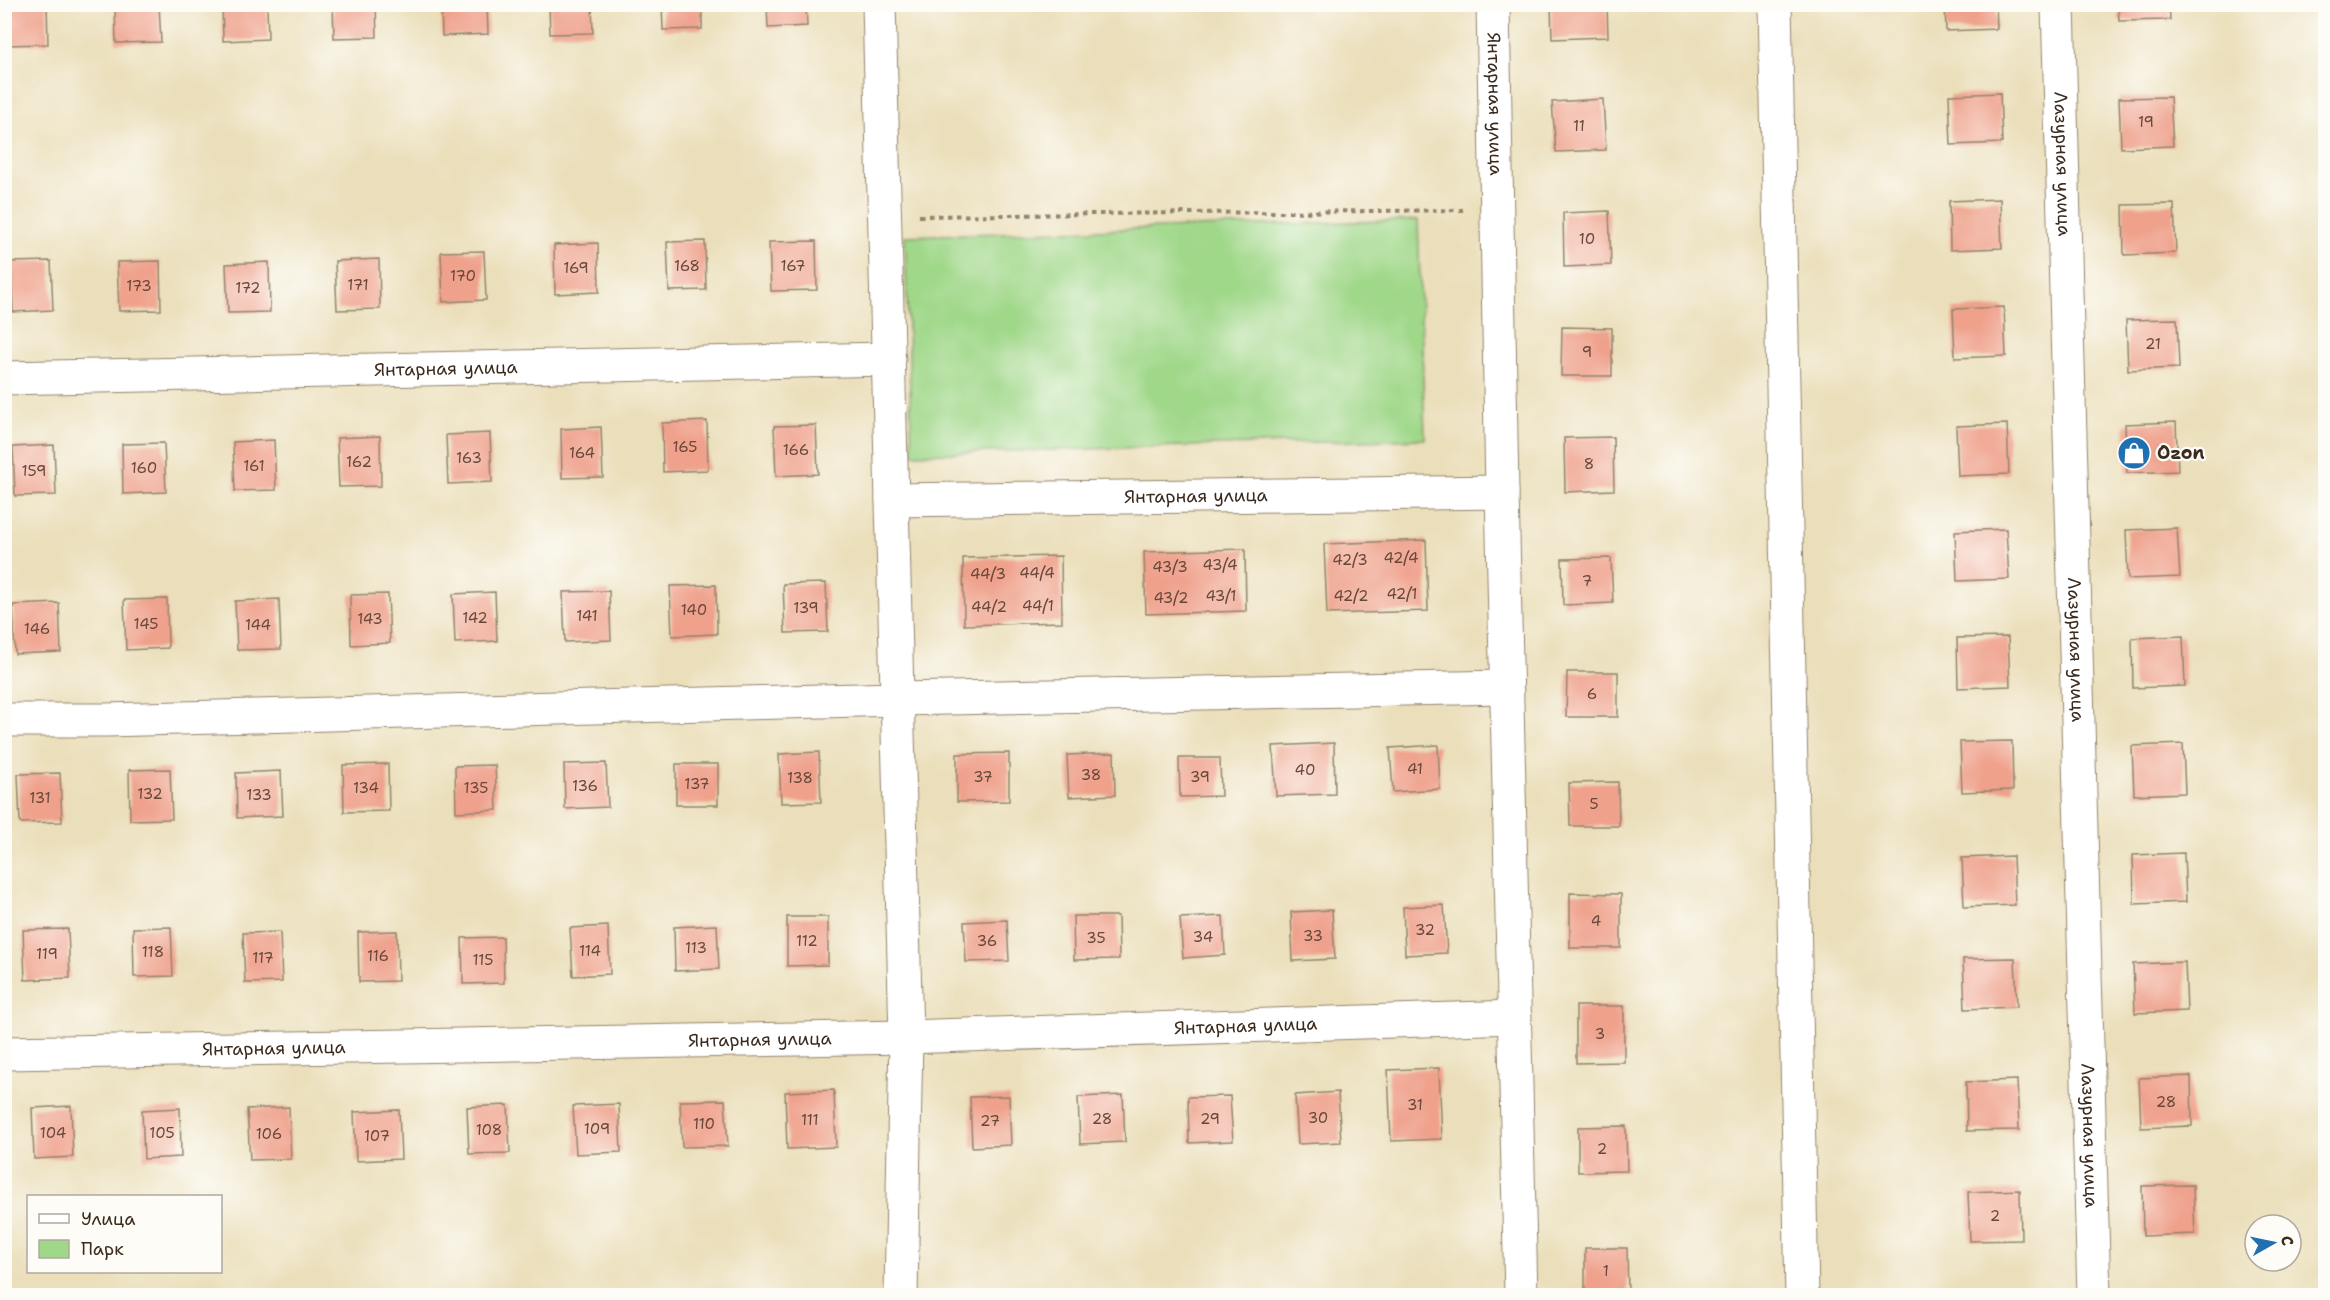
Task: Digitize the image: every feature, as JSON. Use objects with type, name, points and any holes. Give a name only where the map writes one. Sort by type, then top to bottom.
[{"type":"street","points":[[879,4],[906,1037],[901,1296]]},
{"type":"street","name":"Янтарная улица","points":[[1493,4],[1506,687],[1521,1296]]},
{"type":"street","points":[[1775,4],[1802,1296]]},
{"type":"street","name":"Лазурная улица","points":[[2058,4],[2094,1296]]},
{"type":"street","name":"Янтарная улица","points":[[4,378],[888,359]]},
{"type":"street","name":"Янтарная улица","points":[[892,500],[1502,492]]},
{"type":"street","points":[[4,720],[106,720],[897,699],[1506,687]]},
{"type":"street","name":"Янтарная улица","points":[[4,1053],[906,1037],[1515,1017]]},
{"type":"path","points":[[885,216],[1497,210]]},
{"type":"green space","points":[[1418,220],[1425,439],[912,454],[905,236]]},
{"type":"building","points":[[4,4],[47,4],[48,44],[5,45]]},
{"type":"building","points":[[222,4],[267,4],[268,39],[223,41]]},
{"type":"building","points":[[333,4],[376,4],[377,37],[334,38]]},
{"type":"building","points":[[441,4],[487,4],[488,34],[442,36]]},
{"type":"building","points":[[662,4],[702,4],[702,29],[663,30]]},
{"type":"building","points":[[767,4],[806,4],[807,26],[768,28]]},
{"type":"building","points":[[1551,4],[1607,4],[1608,37],[1552,39]]},
{"type":"building","points":[[1945,4],[1996,4],[1997,29],[1946,31]]},
{"type":"building","points":[[2118,4],[2169,4],[2170,20],[2119,21]]},
{"type":"building","points":[[115,5],[159,5],[161,42],[116,43]]},
{"type":"building","points":[[549,5],[592,5],[593,33],[550,34]]},
{"type":"building","points":[[2000,93],[2002,143],[1951,145],[1949,95]]},
{"type":"building","points":[[2170,97],[2173,146],[2121,148],[2119,98]]},
{"type":"building","points":[[1603,99],[1606,150],[1556,152],[1552,102]]},
{"type":"building","points":[[2000,199],[2002,248],[1950,250],[1949,201]]},
{"type":"building","points":[[2174,204],[2176,253],[2124,255],[2123,205]]},
{"type":"building","points":[[1609,211],[1611,265],[1564,267],[1563,213]]},
{"type":"building","points":[[705,241],[706,290],[669,291],[667,242]]},
{"type":"building","points":[[816,241],[817,290],[771,291],[769,242]]},
{"type":"building","points":[[598,243],[599,292],[555,294],[554,245]]},
{"type":"building","points":[[484,251],[486,300],[443,302],[441,252]]},
{"type":"building","points":[[379,259],[380,309],[337,310],[335,261]]},
{"type":"building","points":[[51,261],[53,310],[13,312],[11,262]]},
{"type":"building","points":[[160,261],[161,310],[119,311],[117,262]]},
{"type":"building","points":[[269,262],[270,312],[228,313],[226,264]]},
{"type":"building","points":[[2004,307],[2006,356],[1955,358],[1953,309]]},
{"type":"building","points":[[2177,319],[2179,368],[2128,370],[2126,320]]},
{"type":"building","points":[[1562,327],[1612,328],[1612,376],[1561,376]]},
{"type":"building","points":[[707,421],[708,470],[663,472],[662,423]]},
{"type":"building","points":[[2176,422],[2178,471],[2127,473],[2125,424]]},
{"type":"building","points":[[2007,424],[2009,474],[1958,476],[1956,426]]},
{"type":"building","points":[[816,425],[818,474],[776,476],[774,426]]},
{"type":"building","points":[[601,427],[603,477],[562,478],[561,429]]},
{"type":"building","points":[[490,433],[492,482],[448,484],[446,435]]},
{"type":"building","points":[[380,436],[381,486],[339,487],[337,438]]},
{"type":"building","points":[[1613,437],[1614,490],[1565,492],[1564,438]]},
{"type":"building","points":[[274,440],[276,490],[235,491],[233,442]]},
{"type":"building","points":[[164,443],[166,492],[123,494],[122,444]]},
{"type":"building","points":[[54,445],[56,495],[15,496],[13,447]]},
{"type":"building","points":[[2177,528],[2180,577],[2128,579],[2126,530]]},
{"type":"building","points":[[2006,529],[2009,579],[1957,581],[1955,531]]},
{"type":"building","points":[[1426,540],[1428,611],[1327,614],[1324,544]]},
{"type":"building","points":[[1245,549],[1246,611],[1146,614],[1144,552]]},
{"type":"building","points":[[1061,556],[1062,622],[964,625],[963,558]]},
{"type":"building","points":[[1611,558],[1613,603],[1563,605],[1562,559]]},
{"type":"building","points":[[826,583],[828,632],[785,633],[783,584]]},
{"type":"building","points":[[716,585],[717,634],[672,636],[670,586]]},
{"type":"building","points":[[609,591],[611,640],[565,642],[563,592]]},
{"type":"building","points":[[495,592],[497,641],[455,643],[453,594]]},
{"type":"building","points":[[388,594],[390,643],[351,645],[350,595]]},
{"type":"building","points":[[167,599],[168,648],[126,650],[124,600]]},
{"type":"building","points":[[279,599],[281,649],[237,650],[235,601]]},
{"type":"building","points":[[59,603],[61,652],[15,654],[13,605]]},
{"type":"building","points":[[2183,636],[2185,686],[2133,688],[2132,638]]},
{"type":"building","points":[[2008,637],[2010,686],[1958,688],[1957,638]]},
{"type":"building","points":[[1567,672],[1618,672],[1618,717],[1566,717]]},
{"type":"building","points":[[2012,741],[2013,790],[1962,792],[1960,742]]},
{"type":"building","points":[[1334,743],[1335,794],[1276,796],[1273,746]]},
{"type":"building","points":[[2183,744],[2185,793],[2134,795],[2132,746]]},
{"type":"building","points":[[1438,745],[1440,789],[1393,792],[1390,748]]},
{"type":"building","points":[[819,752],[821,802],[781,803],[779,754]]},
{"type":"building","points":[[1009,753],[1009,801],[957,802],[957,754]]},
{"type":"building","points":[[1114,753],[1115,795],[1069,797],[1067,755]]},
{"type":"building","points":[[1179,758],[1220,758],[1221,796],[1180,797]]},
{"type":"building","points":[[606,763],[608,807],[565,809],[564,764]]},
{"type":"building","points":[[388,764],[389,811],[344,812],[343,765]]},
{"type":"building","points":[[676,764],[718,764],[718,805],[676,805]]},
{"type":"building","points":[[495,765],[497,810],[456,812],[455,766]]},
{"type":"building","points":[[170,769],[172,819],[130,820],[129,770]]},
{"type":"building","points":[[281,771],[283,816],[237,818],[236,773]]},
{"type":"building","points":[[60,773],[62,822],[20,823],[18,774]]},
{"type":"building","points":[[1618,782],[1619,826],[1570,826],[1569,783]]},
{"type":"building","points":[[2184,853],[2186,902],[2134,904],[2133,855]]},
{"type":"building","points":[[2013,856],[2015,905],[1964,907],[1962,858]]},
{"type":"building","points":[[1570,893],[1621,894],[1621,948],[1570,948]]},
{"type":"building","points":[[1444,905],[1447,953],[1405,955],[1403,907]]},
{"type":"building","points":[[1332,910],[1335,959],[1293,961],[1291,912]]},
{"type":"building","points":[[1073,916],[1118,916],[1119,959],[1074,960]]},
{"type":"building","points":[[1223,916],[1225,955],[1183,958],[1180,918]]},
{"type":"building","points":[[787,917],[828,917],[828,965],[787,966]]},
{"type":"building","points":[[1007,920],[1009,961],[966,962],[964,922]]},
{"type":"building","points":[[717,925],[719,969],[675,971],[674,927]]},
{"type":"building","points":[[608,926],[610,974],[573,976],[570,928]]},
{"type":"building","points":[[171,927],[173,976],[134,977],[133,928]]},
{"type":"building","points":[[68,929],[70,978],[25,980],[23,930]]},
{"type":"building","points":[[397,931],[398,981],[359,982],[358,932]]},
{"type":"building","points":[[280,932],[282,982],[245,983],[243,933]]},
{"type":"building","points":[[503,937],[504,983],[463,984],[462,938]]},
{"type":"building","points":[[2015,958],[2017,1007],[1965,1009],[1963,959]]},
{"type":"building","points":[[2185,962],[2187,1011],[2135,1013],[2133,964]]},
{"type":"building","points":[[1576,1006],[1624,1006],[1624,1062],[1576,1063]]},
{"type":"building","points":[[1439,1068],[1442,1139],[1391,1141],[1388,1070]]},
{"type":"building","points":[[2191,1076],[2192,1126],[2141,1128],[2139,1078]]},
{"type":"building","points":[[2017,1080],[2019,1130],[1967,1131],[1966,1082]]},
{"type":"building","points":[[834,1090],[836,1147],[787,1149],[785,1092]]},
{"type":"building","points":[[1338,1092],[1341,1142],[1298,1144],[1295,1095]]},
{"type":"building","points":[[1123,1095],[1125,1142],[1080,1144],[1078,1097]]},
{"type":"building","points":[[1009,1096],[1011,1145],[972,1147],[970,1097]]},
{"type":"building","points":[[1230,1096],[1233,1141],[1189,1143],[1188,1097]]},
{"type":"building","points":[[725,1100],[728,1146],[682,1147],[680,1101]]},
{"type":"building","points":[[619,1104],[621,1152],[576,1154],[573,1106]]},
{"type":"building","points":[[508,1105],[510,1153],[469,1154],[467,1107]]},
{"type":"building","points":[[71,1106],[73,1157],[34,1159],[32,1108]]},
{"type":"building","points":[[289,1107],[291,1159],[250,1160],[247,1109]]},
{"type":"building","points":[[180,1108],[181,1157],[144,1159],[142,1110]]},
{"type":"building","points":[[399,1110],[401,1159],[356,1161],[354,1112]]},
{"type":"building","points":[[1626,1126],[1627,1171],[1578,1172],[1578,1127]]},
{"type":"building","points":[[2193,1185],[2195,1234],[2143,1236],[2142,1186]]},
{"type":"building","points":[[2020,1190],[2021,1240],[1970,1241],[1968,1192]]},
{"type":"building","points":[[1585,1248],[1627,1248],[1628,1294],[1585,1294]]},
{"type":"place","name":"Ozon","points":[[2134,453]]}]
